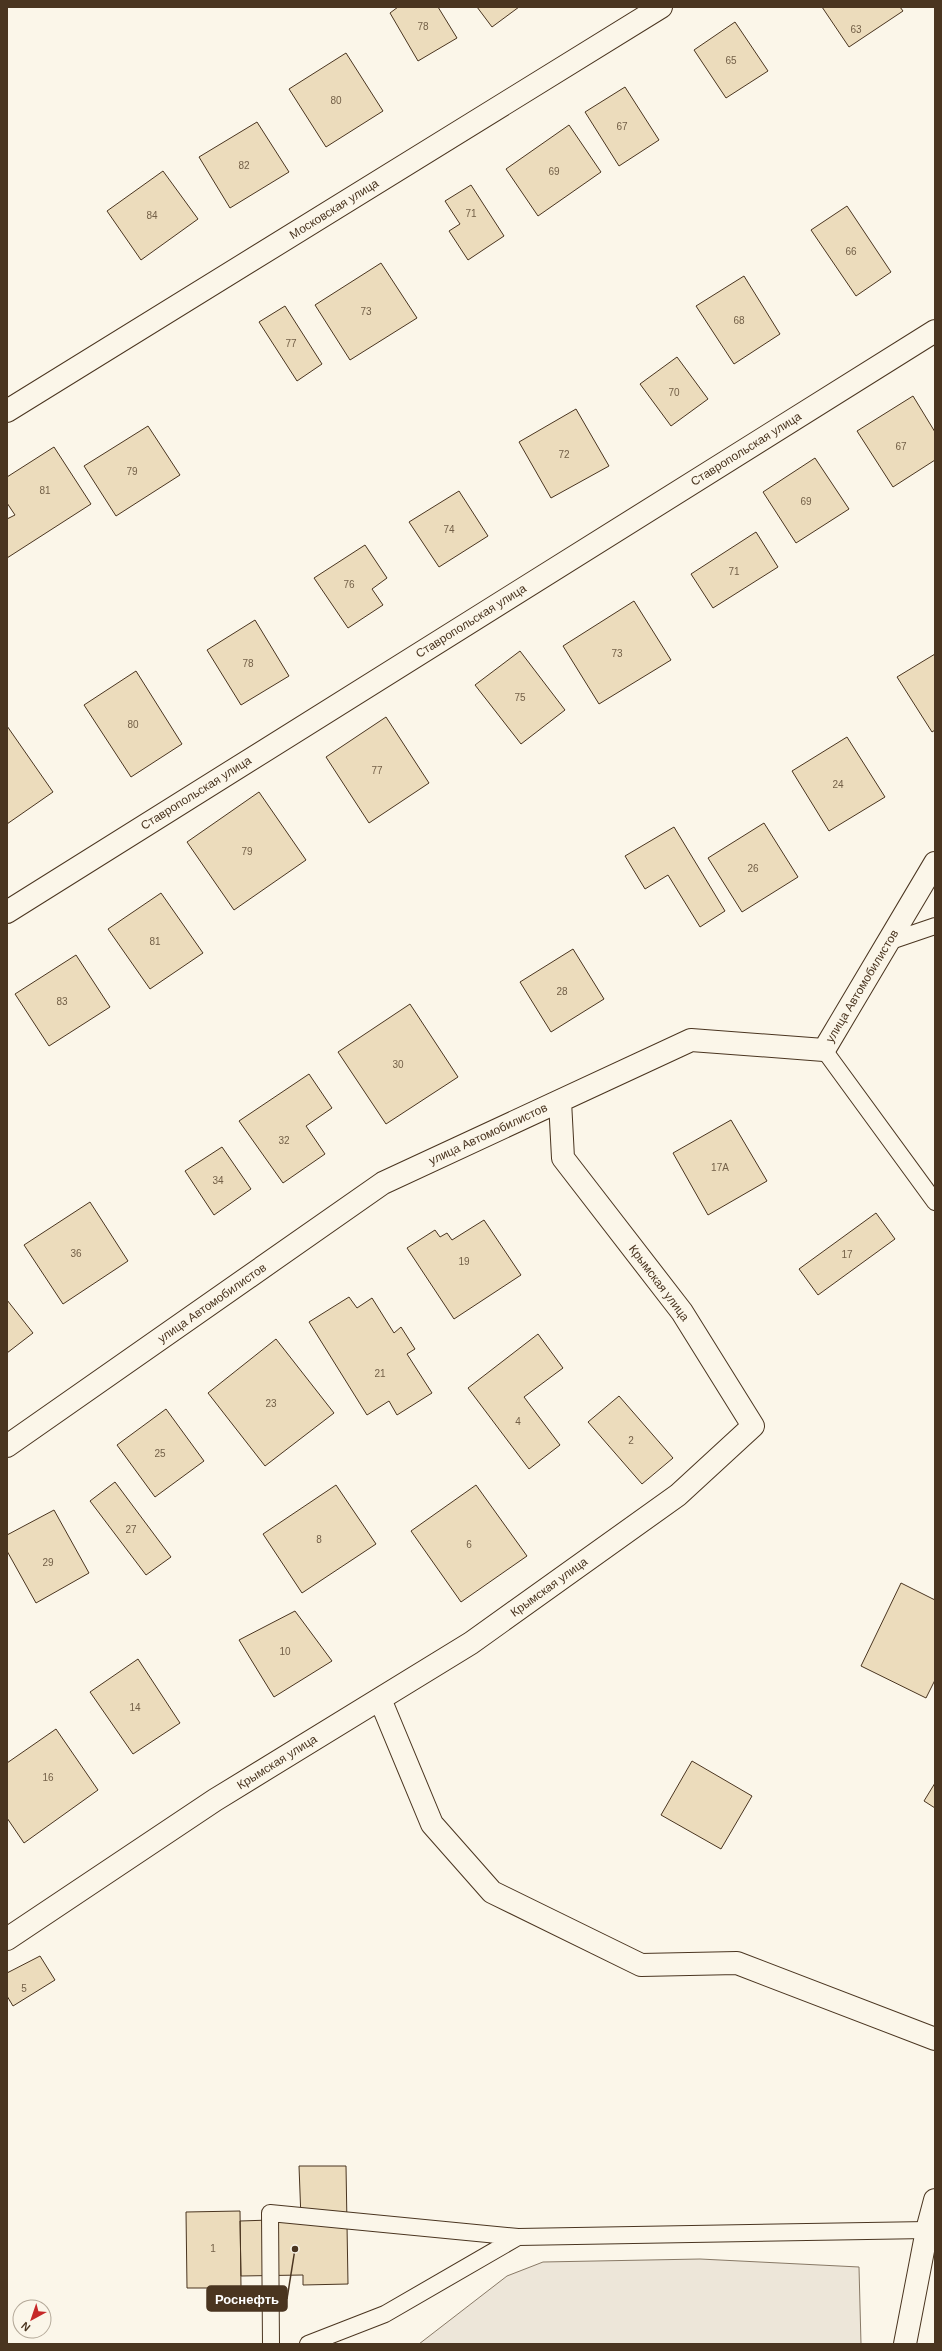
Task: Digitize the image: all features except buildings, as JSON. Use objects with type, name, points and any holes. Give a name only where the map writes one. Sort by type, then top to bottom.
[{"type":"street","name":"Московская улица","points":[[7,411],[661,7]]},
{"type":"street","name":"Ставропольская улица","points":[[7,912],[935,331]]},
{"type":"street","name":"улица Автомобилистов","points":[[7,1446],[383,1183],[691,1040],[824,1050],[935,864]]},
{"type":"street","name":"Крымская улица","points":[[7,1940],[215,1800],[471,1643],[678,1495],[753,1426],[682,1312],[563,1158],[560,1101]]},
{"type":"street","points":[[380,1699],[432,1824],[492,1892],[641,1965],[737,1963],[935,2039]]},
{"type":"street","points":[[905,2344],[927,2230],[935,2200]]},
{"type":"lane","points":[[888,942],[935,926]]},
{"type":"lane","points":[[824,1050],[935,1202]]},
{"type":"lane","points":[[271,2344],[270,2213],[518,2237],[927,2230]]},
{"type":"lane","points":[[308,2344],[385,2314],[518,2237]]},
{"type":"shaded area","points":[[700,2259],[859,2267],[861,2344],[419,2344],[507,2276],[543,2262]]},
{"type":"place","name":"Роснефть","points":[[295,2249]]}]
